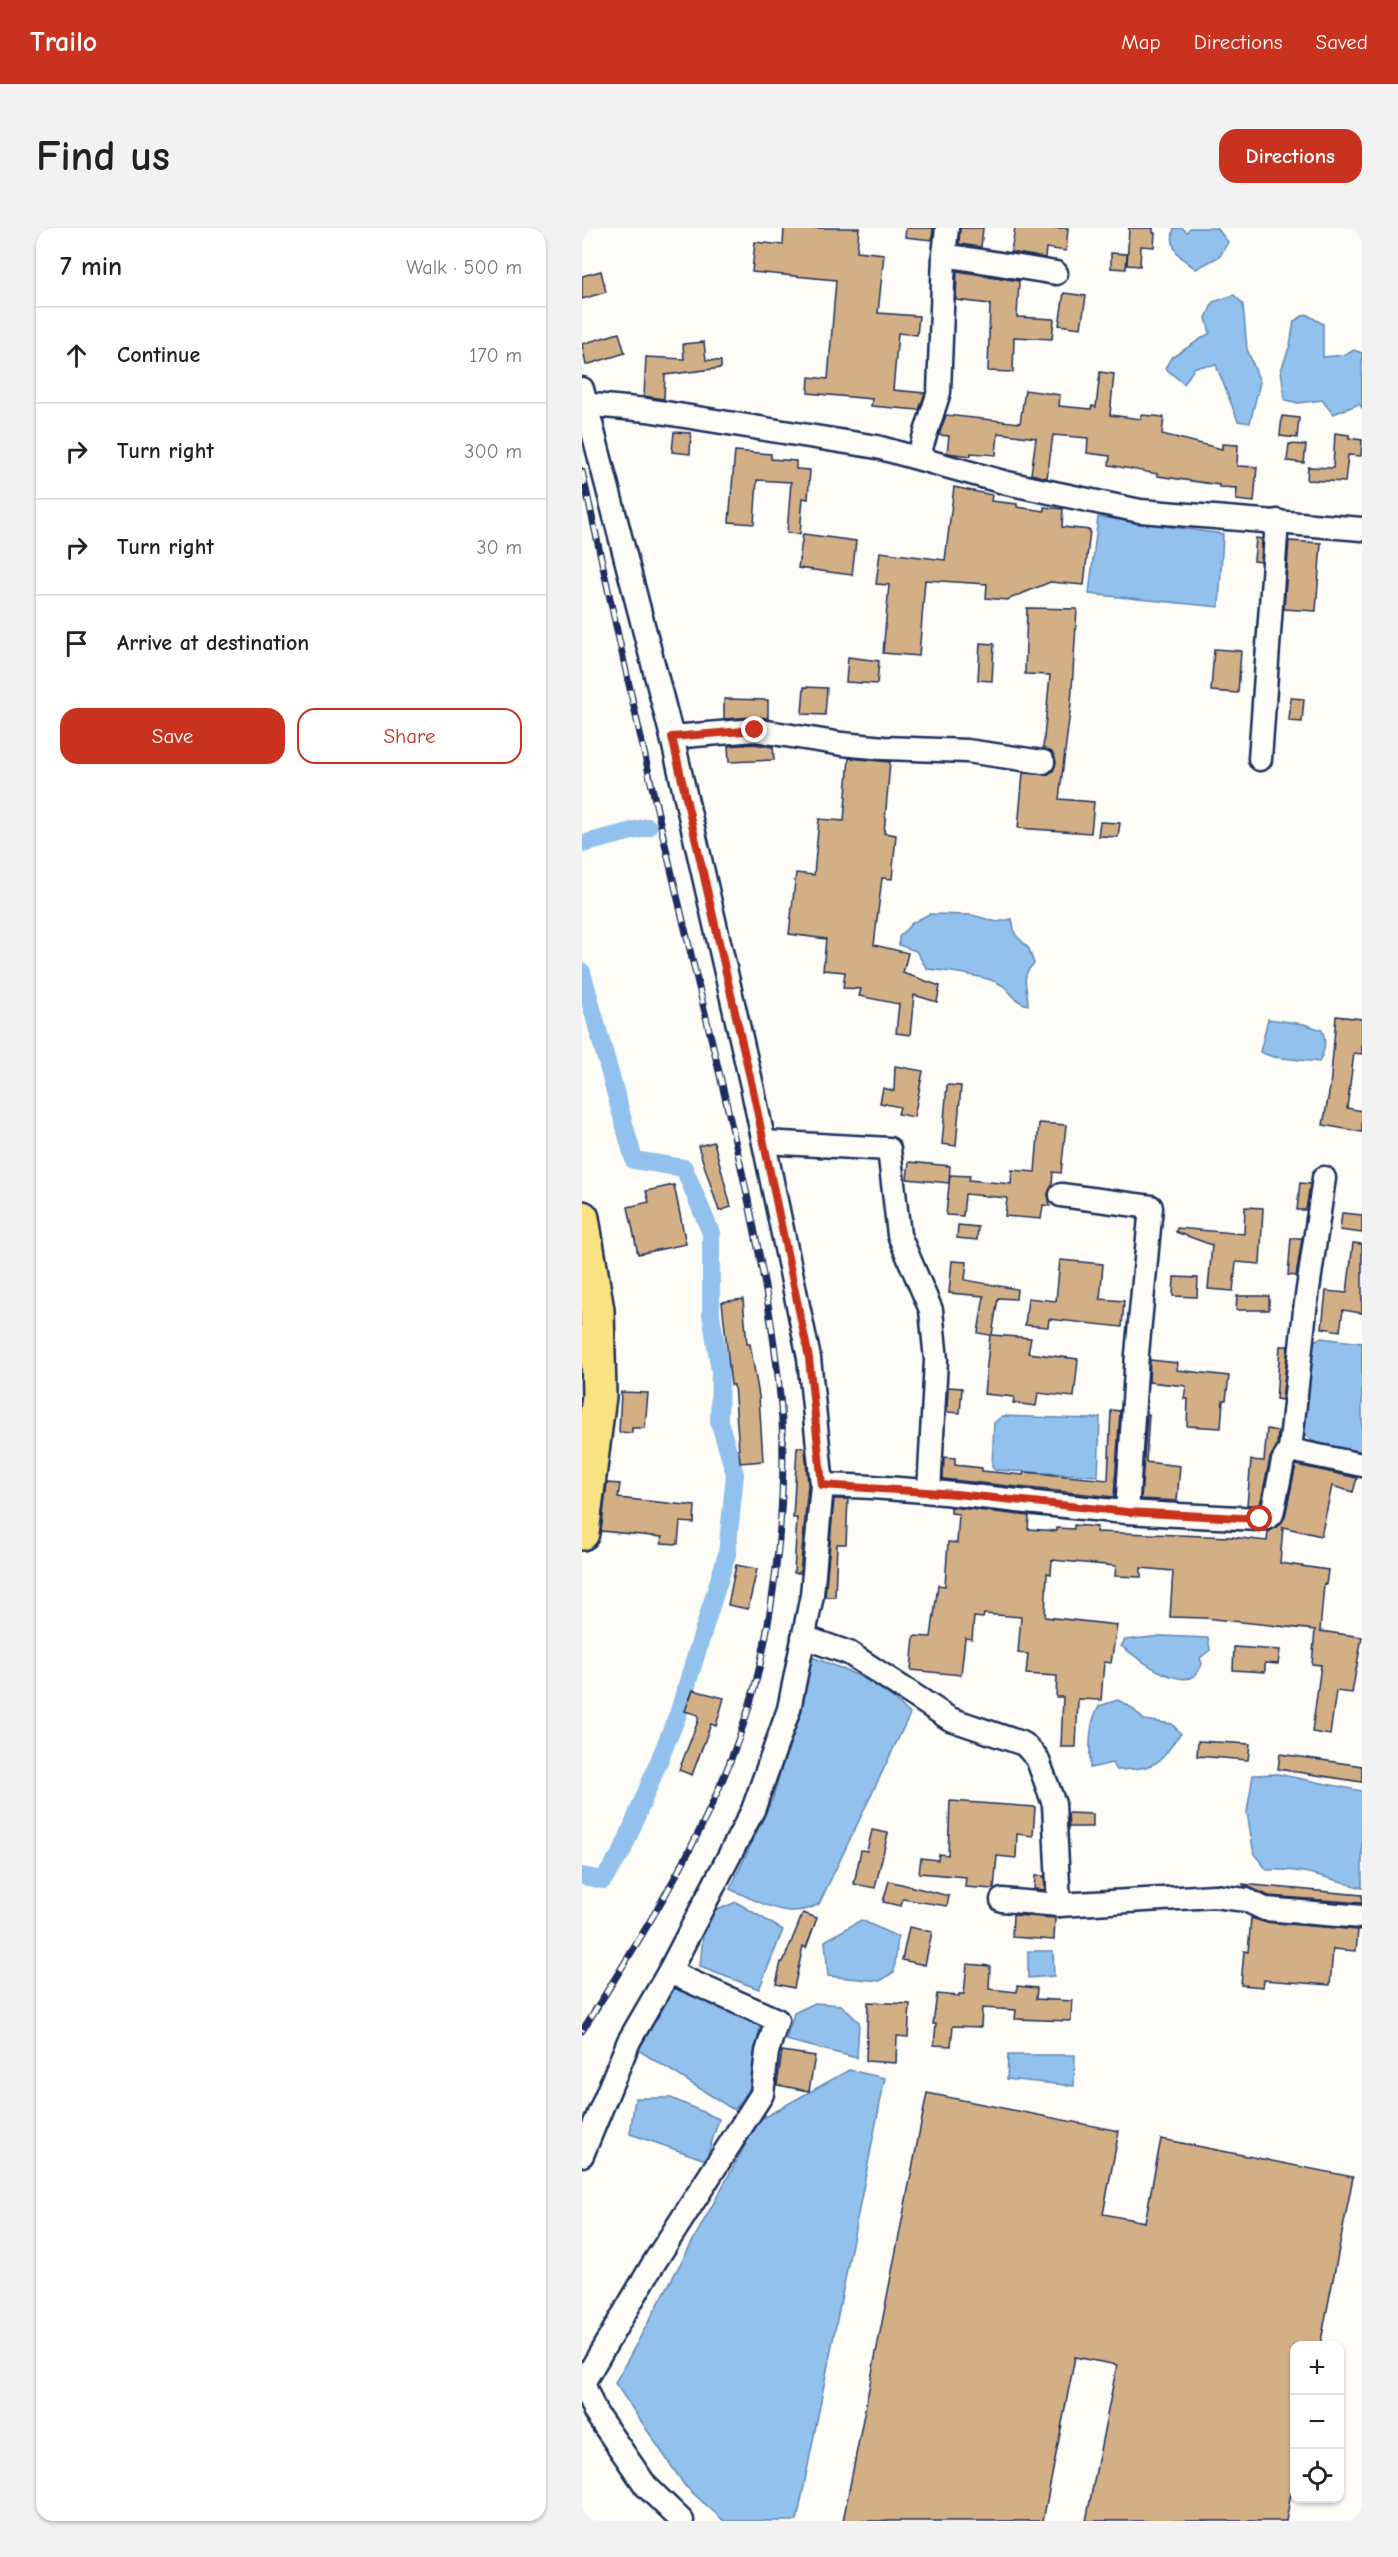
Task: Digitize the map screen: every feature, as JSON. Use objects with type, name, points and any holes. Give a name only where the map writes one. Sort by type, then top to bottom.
[{"type":"highway","points":[[582,1218],[597,1310],[599,1396],[582,1526]]},
{"type":"street","points":[[918,457],[939,392],[947,228]]},
{"type":"street","points":[[944,255],[1056,273]]},
{"type":"street","points":[[582,2156],[629,2041],[669,1972],[753,1810],[789,1709],[812,1595],[822,1485],[809,1358],[764,1142],[672,737],[583,399],[877,447],[1007,483],[1140,511],[1362,529]]},
{"type":"street","points":[[1260,759],[1277,521]]},
{"type":"street","points":[[672,737],[755,730],[842,744],[967,751],[1043,762]]},
{"type":"street","points":[[764,1142],[890,1149],[899,1235],[931,1310],[936,1360],[929,1491]]},
{"type":"street","points":[[822,1485],[929,1491],[1127,1512],[1267,1518],[1272,1514],[1283,1461],[1290,1450],[1305,1310],[1324,1178]]},
{"type":"street","points":[[1061,1195],[1151,1206],[1137,1354],[1127,1512]]},
{"type":"street","points":[[1290,1450],[1362,1465]]},
{"type":"street","points":[[803,1637],[849,1653],[950,1719],[1024,1744],[1037,1758],[1054,1804],[1059,1905]]},
{"type":"street","points":[[1002,1900],[1059,1905],[1214,1896],[1246,1900],[1265,1909],[1362,1917]]},
{"type":"street","points":[[669,1972],[777,2020],[767,2052],[762,2094],[651,2265],[582,2382],[595,2412],[646,2486],[682,2521]]},
{"type":"water","points":[[1174,228],[1182,228],[1187,232],[1190,228],[1217,228],[1228,242],[1220,256],[1196,269],[1185,261],[1174,247]]},
{"type":"water","points":[[1234,295],[1243,304],[1247,349],[1260,382],[1250,423],[1238,421],[1216,365],[1195,367],[1184,384],[1165,368],[1171,358],[1210,333],[1206,318],[1213,302]]},
{"type":"water","points":[[1306,314],[1323,324],[1323,357],[1345,355],[1354,350],[1362,353],[1362,408],[1359,404],[1333,414],[1322,400],[1298,403],[1285,400],[1281,370],[1290,345],[1294,321]]},
{"type":"water","points":[[1098,517],[1223,534],[1219,607],[1089,594]]},
{"type":"water","points":[[929,914],[972,915],[997,922],[1012,919],[1015,934],[1029,949],[1034,964],[1029,968],[1025,982],[1028,1005],[1019,1002],[1002,985],[995,982],[966,974],[927,969],[916,951],[899,945],[899,937],[912,923]]},
{"type":"water","points":[[1268,1019],[1304,1024],[1322,1030],[1324,1047],[1319,1062],[1273,1057],[1260,1052]]},
{"type":"water","points":[[1320,1338],[1362,1343],[1362,1451],[1319,1446],[1302,1432],[1312,1342]]},
{"type":"water","points":[[1002,1416],[1089,1419],[1100,1417],[1098,1476],[995,1470],[992,1467],[994,1423]]},
{"type":"water","points":[[1161,1636],[1208,1638],[1210,1650],[1200,1658],[1202,1664],[1195,1675],[1186,1679],[1167,1675],[1121,1646],[1125,1640]]},
{"type":"water","points":[[809,1656],[863,1678],[887,1693],[910,1714],[819,1904],[796,1911],[773,1908],[730,1889],[773,1798],[801,1696]]},
{"type":"water","points":[[1118,1700],[1131,1707],[1144,1720],[1172,1724],[1181,1734],[1163,1757],[1147,1767],[1117,1770],[1112,1763],[1090,1768],[1090,1736],[1095,1713],[1099,1706]]},
{"type":"water","points":[[1277,1774],[1362,1791],[1362,1888],[1305,1872],[1267,1870],[1254,1854],[1247,1812],[1253,1775]]},
{"type":"water","points":[[736,1902],[783,1930],[759,1989],[700,1967],[705,1915]]},
{"type":"water","points":[[861,1920],[898,1937],[894,1972],[880,1981],[828,1976],[825,1941]]},
{"type":"water","points":[[1028,1951],[1053,1951],[1054,1976],[1028,1978]]},
{"type":"water","points":[[670,1982],[759,2023],[757,2069],[749,2089],[734,2110],[638,2050]]},
{"type":"water","points":[[815,2003],[841,2005],[859,2022],[857,2058],[786,2040],[794,2013]]},
{"type":"water","points":[[1008,2055],[1075,2055],[1074,2086],[1007,2079]]},
{"type":"water","points":[[849,2070],[885,2078],[797,2521],[724,2521],[685,2486],[615,2383],[759,2120]]},
{"type":"water","points":[[635,2098],[671,2098],[719,2119],[706,2160],[630,2134]]},
{"type":"building","points":[[784,228],[859,228],[857,251],[884,254],[878,313],[919,316],[917,335],[898,333],[893,390],[925,393],[919,410],[871,406],[872,399],[808,393],[809,377],[828,379],[836,280],[752,272],[755,242],[783,245]]},
{"type":"building","points":[[906,228],[933,228],[932,240],[905,237]]},
{"type":"building","points":[[960,228],[983,228],[981,247],[959,244]]},
{"type":"building","points":[[1015,228],[1068,228],[1066,251],[1046,248],[1045,258],[1011,252]]},
{"type":"building","points":[[1129,228],[1153,228],[1153,233],[1155,233],[1154,247],[1141,246],[1140,266],[1127,265]]},
{"type":"building","points":[[1111,253],[1127,254],[1126,269],[1111,268]]},
{"type":"building","points":[[601,271],[606,292],[582,299],[582,276]]},
{"type":"building","points":[[957,271],[1019,281],[1017,317],[1054,319],[1052,339],[1014,337],[1013,372],[988,371],[990,304],[956,300]]},
{"type":"building","points":[[1064,293],[1086,296],[1081,328],[1059,325]]},
{"type":"building","points":[[619,333],[625,353],[586,365],[582,344]]},
{"type":"building","points":[[704,342],[706,360],[721,361],[721,368],[665,375],[664,399],[644,396],[646,357],[684,359],[683,344]]},
{"type":"building","points":[[1100,372],[1114,374],[1110,415],[1141,419],[1141,415],[1164,417],[1162,434],[1222,449],[1222,444],[1238,445],[1237,466],[1257,467],[1254,502],[1236,500],[1237,488],[1219,487],[1219,485],[1158,476],[1158,474],[1109,465],[1110,456],[1087,453],[1088,438],[1053,435],[1047,478],[1031,474],[1036,438],[998,433],[996,455],[971,453],[971,456],[947,453],[949,436],[939,435],[946,415],[1020,423],[1025,390],[1060,395],[1059,406],[1091,409],[1092,406],[1096,407]]},
{"type":"building","points":[[1282,416],[1299,418],[1297,438],[1280,436]]},
{"type":"building","points":[[674,432],[691,433],[690,454],[672,452]]},
{"type":"building","points":[[1335,433],[1362,440],[1361,456],[1348,455],[1345,482],[1307,480],[1308,467],[1333,468]]},
{"type":"building","points":[[1289,444],[1306,445],[1304,463],[1287,461]]},
{"type":"building","points":[[735,451],[771,454],[771,459],[796,461],[796,469],[810,470],[808,499],[803,498],[800,534],[787,533],[791,482],[757,480],[754,524],[729,522]]},
{"type":"building","points":[[954,487],[992,495],[991,501],[1017,504],[1017,507],[1044,511],[1044,507],[1063,509],[1062,527],[1090,530],[1084,585],[1050,582],[1007,600],[986,598],[987,584],[925,580],[919,656],[883,653],[889,585],[876,584],[880,552],[945,560]]},
{"type":"building","points":[[803,534],[856,541],[852,575],[798,568]]},
{"type":"building","points":[[1256,538],[1262,539],[1261,562],[1254,561]]},
{"type":"building","points":[[1289,541],[1321,543],[1316,611],[1284,609]]},
{"type":"building","points":[[1027,608],[1077,609],[1071,704],[1059,799],[1094,802],[1091,833],[1018,828],[1023,773],[1047,775],[1053,771],[1056,763],[1052,752],[1043,748],[1050,675],[1025,674]]},
{"type":"building","points":[[980,643],[994,644],[992,681],[978,680]]},
{"type":"building","points":[[1214,649],[1241,651],[1238,693],[1211,691]]},
{"type":"building","points":[[848,657],[879,661],[877,684],[846,682]]},
{"type":"building","points":[[804,687],[827,688],[825,715],[802,714]]},
{"type":"building","points":[[1291,698],[1304,699],[1302,722],[1289,721]]},
{"type":"building","points":[[724,699],[768,700],[768,718],[724,719]]},
{"type":"building","points":[[754,744],[773,747],[774,760],[729,762],[728,746]]},
{"type":"building","points":[[849,758],[890,762],[884,833],[896,835],[892,879],[882,878],[874,945],[908,953],[903,973],[940,986],[937,1002],[914,995],[910,1035],[896,1033],[899,1004],[859,996],[861,989],[843,988],[845,972],[823,970],[826,939],[789,934],[796,873],[814,875],[819,819],[844,821]]},
{"type":"building","points":[[1100,822],[1120,823],[1118,837],[1098,836]]},
{"type":"building","points":[[1336,1016],[1362,1019],[1362,1054],[1354,1053],[1347,1108],[1362,1111],[1362,1132],[1323,1125],[1330,1088]]},
{"type":"building","points":[[895,1066],[923,1071],[914,1117],[898,1114],[900,1107],[880,1103],[883,1088],[894,1091]]},
{"type":"building","points":[[947,1085],[961,1086],[956,1146],[942,1144]]},
{"type":"building","points":[[1039,1123],[1066,1125],[1061,1173],[1053,1172],[1052,1186],[1048,1194],[1050,1206],[1043,1205],[1041,1219],[1005,1216],[1007,1198],[965,1194],[963,1216],[946,1215],[950,1175],[970,1176],[969,1180],[1011,1184],[1012,1170],[1035,1172]]},
{"type":"building","points":[[714,1142],[731,1207],[719,1211],[698,1146]]},
{"type":"building","points":[[909,1162],[950,1166],[949,1183],[907,1179]]},
{"type":"building","points":[[1300,1183],[1310,1184],[1306,1210],[1297,1210]]},
{"type":"building","points":[[674,1185],[686,1244],[638,1254],[628,1207],[649,1202],[646,1191]]},
{"type":"building","points":[[1245,1207],[1263,1208],[1260,1264],[1236,1262],[1233,1291],[1208,1289],[1212,1245],[1176,1232],[1177,1228],[1244,1234]]},
{"type":"building","points":[[1342,1213],[1362,1215],[1362,1233],[1340,1230]]},
{"type":"building","points":[[958,1225],[978,1227],[977,1240],[957,1238]]},
{"type":"building","points":[[1291,1238],[1302,1238],[1296,1276],[1288,1275]]},
{"type":"building","points":[[1353,1243],[1362,1244],[1362,1313],[1343,1310],[1340,1331],[1322,1328],[1326,1291],[1347,1293]]},
{"type":"building","points":[[1060,1260],[1103,1264],[1100,1299],[1124,1301],[1122,1327],[1049,1319],[1048,1327],[1025,1325],[1028,1298],[1056,1301]]},
{"type":"building","points":[[952,1261],[967,1262],[965,1280],[1017,1289],[1016,1299],[998,1298],[992,1335],[1031,1338],[1028,1353],[1078,1359],[1074,1397],[1038,1393],[1036,1406],[1013,1403],[1014,1397],[984,1394],[990,1335],[978,1333],[984,1296],[949,1293]]},
{"type":"building","points":[[1174,1277],[1198,1278],[1197,1297],[1173,1296]]},
{"type":"building","points":[[1237,1296],[1269,1296],[1269,1310],[1236,1310]]},
{"type":"building","points":[[743,1299],[747,1344],[750,1344],[759,1396],[763,1461],[740,1463],[734,1385],[731,1385],[722,1302]]},
{"type":"building","points":[[1280,1346],[1288,1346],[1282,1400],[1276,1399]]},
{"type":"building","points":[[1150,1360],[1178,1363],[1177,1370],[1229,1376],[1226,1400],[1223,1400],[1221,1428],[1187,1426],[1188,1399],[1184,1399],[1186,1386],[1149,1382]]},
{"type":"building","points":[[948,1387],[962,1388],[960,1413],[947,1412]]},
{"type":"building","points":[[621,1392],[648,1393],[645,1428],[632,1428],[632,1433],[619,1432]]},
{"type":"building","points":[[1111,1410],[1120,1411],[1114,1497],[943,1479],[944,1457],[955,1458],[955,1465],[982,1468],[982,1471],[1023,1475],[1024,1472],[1108,1480]]},
{"type":"building","points":[[1147,1414],[1149,1414],[1146,1462],[1180,1466],[1177,1501],[1141,1499]]},
{"type":"building","points":[[1267,1429],[1278,1431],[1277,1445],[1270,1458],[1260,1505],[1247,1505],[1251,1460],[1264,1461]]},
{"type":"building","points":[[797,1447],[805,1448],[808,1485],[800,1573],[794,1573],[797,1518],[793,1518]]},
{"type":"building","points":[[1296,1465],[1357,1478],[1353,1492],[1332,1486],[1321,1536],[1283,1527],[1280,1563],[1328,1570],[1326,1585],[1324,1584],[1320,1631],[1362,1637],[1352,1693],[1336,1691],[1330,1735],[1312,1732],[1321,1665],[1312,1664],[1315,1630],[1204,1618],[1170,1617],[1173,1571],[1141,1568],[1141,1577],[1115,1576],[1116,1566],[1052,1560],[1051,1574],[1047,1573],[1045,1617],[1117,1625],[1111,1663],[1104,1662],[1101,1700],[1078,1699],[1076,1747],[1061,1747],[1063,1697],[1056,1697],[1057,1676],[1026,1674],[1028,1654],[1018,1653],[1021,1617],[984,1614],[983,1618],[974,1617],[972,1639],[965,1638],[961,1675],[911,1670],[914,1636],[931,1637],[938,1585],[945,1586],[948,1542],[957,1543],[959,1514],[951,1513],[951,1507],[1029,1516],[1028,1529],[1057,1531],[1057,1528],[1074,1529],[1074,1525],[1097,1527],[1096,1532],[1231,1537],[1267,1541],[1268,1532],[1280,1525],[1285,1517]]},
{"type":"building","points":[[607,1483],[620,1484],[618,1498],[695,1506],[694,1523],[680,1522],[678,1544],[661,1543],[662,1537],[601,1531]]},
{"type":"building","points":[[834,1499],[848,1499],[846,1544],[837,1544],[835,1597],[825,1597]]},
{"type":"building","points":[[736,1565],[757,1569],[748,1609],[728,1605]]},
{"type":"building","points":[[1234,1647],[1280,1650],[1278,1664],[1265,1663],[1265,1672],[1233,1670]]},
{"type":"building","points":[[693,1690],[724,1698],[716,1726],[711,1724],[692,1775],[679,1770],[698,1721],[698,1715],[685,1711]]},
{"type":"building","points":[[1198,1741],[1250,1744],[1248,1760],[1197,1756]]},
{"type":"building","points":[[1280,1754],[1362,1766],[1362,1782],[1278,1769]]},
{"type":"building","points":[[950,1801],[1035,1807],[1033,1836],[1017,1834],[1016,1858],[997,1856],[994,1889],[965,1887],[966,1877],[919,1873],[921,1858],[938,1860],[939,1854],[948,1855]]},
{"type":"building","points":[[1068,1813],[1093,1814],[1093,1827],[1069,1827]]},
{"type":"building","points":[[872,1830],[888,1833],[875,1888],[854,1884],[861,1850],[867,1851]]},
{"type":"building","points":[[1035,1876],[1044,1876],[1045,1890],[1034,1889]]},
{"type":"building","points":[[889,1881],[949,1896],[947,1906],[903,1899],[901,1906],[883,1902]]},
{"type":"building","points":[[1242,1884],[1362,1895],[1362,1903],[1269,1896]]},
{"type":"building","points":[[803,1913],[817,1918],[806,1948],[803,1946],[794,1988],[776,1984],[781,1962],[783,1962]]},
{"type":"building","points":[[1013,1915],[1055,1918],[1054,1940],[1012,1937]]},
{"type":"building","points":[[1251,1918],[1264,1922],[1358,1930],[1356,1951],[1333,1949],[1330,1985],[1264,1980],[1263,1987],[1241,1985],[1244,1951],[1248,1952]]},
{"type":"building","points":[[909,1927],[932,1932],[925,1965],[902,1960]]},
{"type":"building","points":[[967,1964],[990,1966],[989,1989],[1017,1992],[1017,1986],[1037,1988],[1036,1999],[1072,2001],[1071,2021],[1015,2019],[1016,2010],[982,2008],[981,2027],[953,2026],[951,2046],[934,2045],[936,2024],[933,2024],[937,1994],[959,1996],[959,1994],[964,1994]]},
{"type":"building","points":[[868,2002],[910,2004],[908,2037],[897,2036],[896,2063],[866,2061]]},
{"type":"building","points":[[782,2051],[815,2056],[809,2091],[777,2085]]},
{"type":"building","points":[[927,2093],[1119,2131],[1103,2214],[1145,2222],[1161,2139],[1353,2177],[1321,2341],[1290,2341],[1290,2499],[1286,2521],[1086,2521],[1117,2365],[1075,2357],[1043,2521],[843,2521]]},
{"type":"waterway","points":[[582,844],[648,827]]},
{"type":"waterway","points":[[582,972],[634,1160],[684,1168],[711,1233],[711,1314],[720,1371],[719,1421],[735,1474],[727,1554],[678,1714],[622,1852],[603,1880],[582,1876]]},
{"type":"railway","points":[[582,471],[672,876],[730,1117],[754,1228],[775,1349],[783,1451],[781,1512],[771,1607],[760,1665],[747,1715],[730,1763],[687,1856],[636,1945],[582,2031]]},
{"type":"route","points":[[755,730],[672,737],[752,1086],[809,1358],[822,1485],[864,1486],[956,1494],[1127,1512],[1260,1519]]}]
